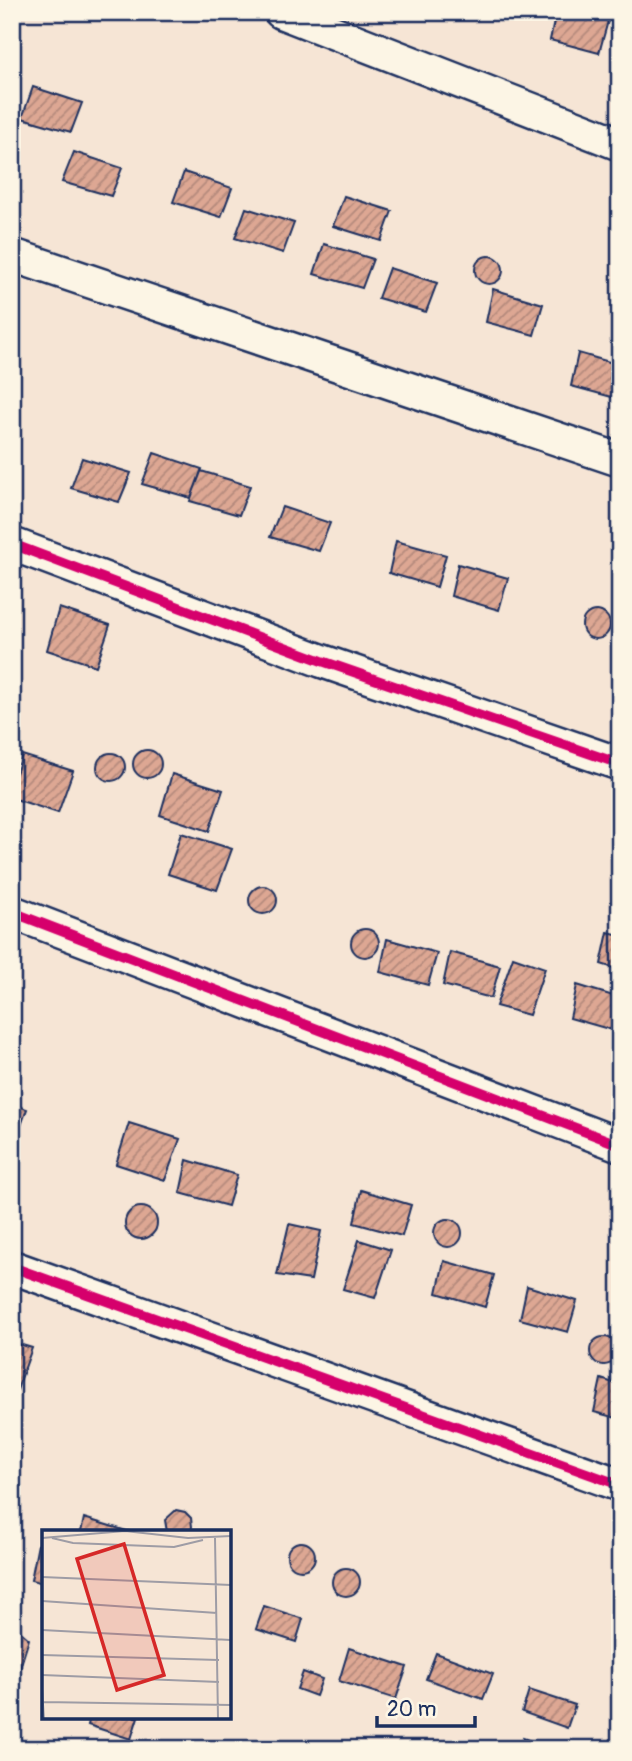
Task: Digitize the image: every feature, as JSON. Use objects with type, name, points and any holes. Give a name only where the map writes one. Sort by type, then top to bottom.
[{"type":"street","points":[[281,12],[620,144]]},
{"type":"street","points":[[12,256],[620,460]]},
{"type":"street","points":[[12,544],[322,661],[620,764]]},
{"type":"street","points":[[12,912],[620,1145]]},
{"type":"street","points":[[12,1267],[620,1485]]},
{"type":"building","points":[[556,12],[576,12],[608,21],[599,53],[550,40]]},
{"type":"building","points":[[33,87],[82,103],[71,132],[22,118]]},
{"type":"building","points":[[74,152],[122,168],[111,196],[62,182]]},
{"type":"building","points":[[184,172],[232,188],[221,217],[173,202]]},
{"type":"building","points":[[344,196],[392,211],[381,241],[333,226]]},
{"type":"building","points":[[246,208],[294,223],[283,253],[235,238]]},
{"type":"building","points":[[324,244],[373,259],[362,288],[314,274]]},
{"type":"building","points":[[489,256],[499,260],[503,270],[499,280],[489,284],[479,280],[475,270],[479,260]]},
{"type":"building","points":[[389,268],[437,283],[426,312],[378,298]]},
{"type":"building","points":[[493,289],[543,304],[534,335],[486,322]]},
{"type":"building","points":[[578,353],[620,365],[619,399],[571,386]]},
{"type":"building","points":[[154,453],[202,469],[191,498],[142,484]]},
{"type":"building","points":[[82,458],[131,473],[119,502],[71,488]]},
{"type":"building","points":[[201,471],[250,486],[239,515],[190,501]]},
{"type":"building","points":[[282,507],[330,523],[319,551],[270,537]]},
{"type":"building","points":[[396,541],[446,555],[437,587],[389,573]]},
{"type":"building","points":[[458,564],[508,578],[499,610],[451,596]]},
{"type":"building","points":[[59,608],[110,625],[96,666],[47,650]]},
{"type":"building","points":[[596,611],[606,615],[610,625],[606,635],[596,639],[586,635],[582,625],[586,615]]},
{"type":"building","points":[[147,750],[157,754],[161,764],[157,774],[147,778],[137,774],[133,764],[137,754]]},
{"type":"building","points":[[111,753],[121,757],[125,767],[121,777],[111,781],[101,777],[97,767],[101,757]]},
{"type":"building","points":[[22,755],[73,771],[58,813],[12,798],[12,786]]},
{"type":"building","points":[[172,774],[223,790],[209,831],[160,815]]},
{"type":"building","points":[[181,833],[232,849],[217,890],[168,874]]},
{"type":"building","points":[[263,886],[273,890],[277,900],[273,910],[263,914],[253,910],[249,900],[253,890]]},
{"type":"building","points":[[365,929],[375,933],[379,943],[375,953],[365,957],[355,953],[351,943],[355,933]]},
{"type":"building","points":[[608,932],[620,935],[620,970],[601,964]]},
{"type":"building","points":[[387,939],[437,953],[428,985],[380,972]]},
{"type":"building","points":[[450,952],[500,966],[491,998],[443,985]]},
{"type":"building","points":[[513,957],[545,968],[529,1015],[496,1006]]},
{"type":"building","points":[[577,985],[620,998],[619,1032],[570,1018]]},
{"type":"building","points":[[12,1104],[27,1109],[12,1150]]},
{"type":"building","points":[[129,1123],[180,1139],[165,1180],[116,1164]]},
{"type":"building","points":[[187,1160],[237,1175],[228,1206],[180,1193]]},
{"type":"building","points":[[361,1190],[411,1205],[402,1236],[354,1223]]},
{"type":"building","points":[[141,1207],[152,1212],[157,1223],[152,1234],[141,1239],[130,1234],[125,1223],[130,1212]]},
{"type":"building","points":[[448,1219],[458,1223],[462,1233],[458,1243],[448,1247],[438,1243],[434,1233],[438,1223]]},
{"type":"building","points":[[289,1224],[321,1231],[311,1280],[277,1275]]},
{"type":"building","points":[[359,1240],[391,1250],[375,1298],[343,1289]]},
{"type":"building","points":[[444,1261],[494,1275],[485,1307],[437,1293]]},
{"type":"building","points":[[527,1286],[577,1301],[568,1332],[520,1319]]},
{"type":"building","points":[[604,1337],[614,1341],[618,1351],[614,1361],[604,1365],[594,1361],[590,1351],[594,1341]]},
{"type":"building","points":[[12,1342],[32,1348],[17,1390],[12,1388]]},
{"type":"building","points":[[601,1379],[620,1385],[620,1419],[594,1412]]},
{"type":"building","points":[[176,1510],[185,1512],[191,1518],[192,1527],[191,1530],[167,1530],[165,1520]]},
{"type":"building","points":[[84,1518],[123,1530],[81,1530]]},
{"type":"building","points":[[301,1542],[311,1546],[315,1556],[311,1566],[301,1570],[291,1566],[287,1556],[291,1546]]},
{"type":"building","points":[[38,1544],[42,1545],[42,1583],[31,1580]]},
{"type":"building","points":[[346,1568],[356,1572],[360,1582],[356,1592],[346,1596],[336,1592],[332,1582],[336,1572]]},
{"type":"building","points":[[264,1606],[303,1619],[296,1642],[256,1629]]},
{"type":"building","points":[[12,1624],[29,1639],[12,1693]]},
{"type":"building","points":[[349,1648],[407,1667],[396,1699],[339,1681]]},
{"type":"building","points":[[436,1653],[493,1674],[483,1699],[426,1679]]},
{"type":"building","points":[[303,1672],[322,1679],[316,1696],[297,1689]]},
{"type":"building","points":[[529,1690],[575,1705],[567,1728],[522,1712]]},
{"type":"building","points":[[90,1719],[137,1719],[131,1739],[88,1725]]},
{"type":"building","points":[[523,1738],[537,1743],[535,1749],[520,1749]]},
{"type":"cycle path","points":[[12,544],[322,661],[620,764]]},
{"type":"cycle path","points":[[12,912],[620,1145]]},
{"type":"cycle path","points":[[12,1267],[620,1485]]}]
